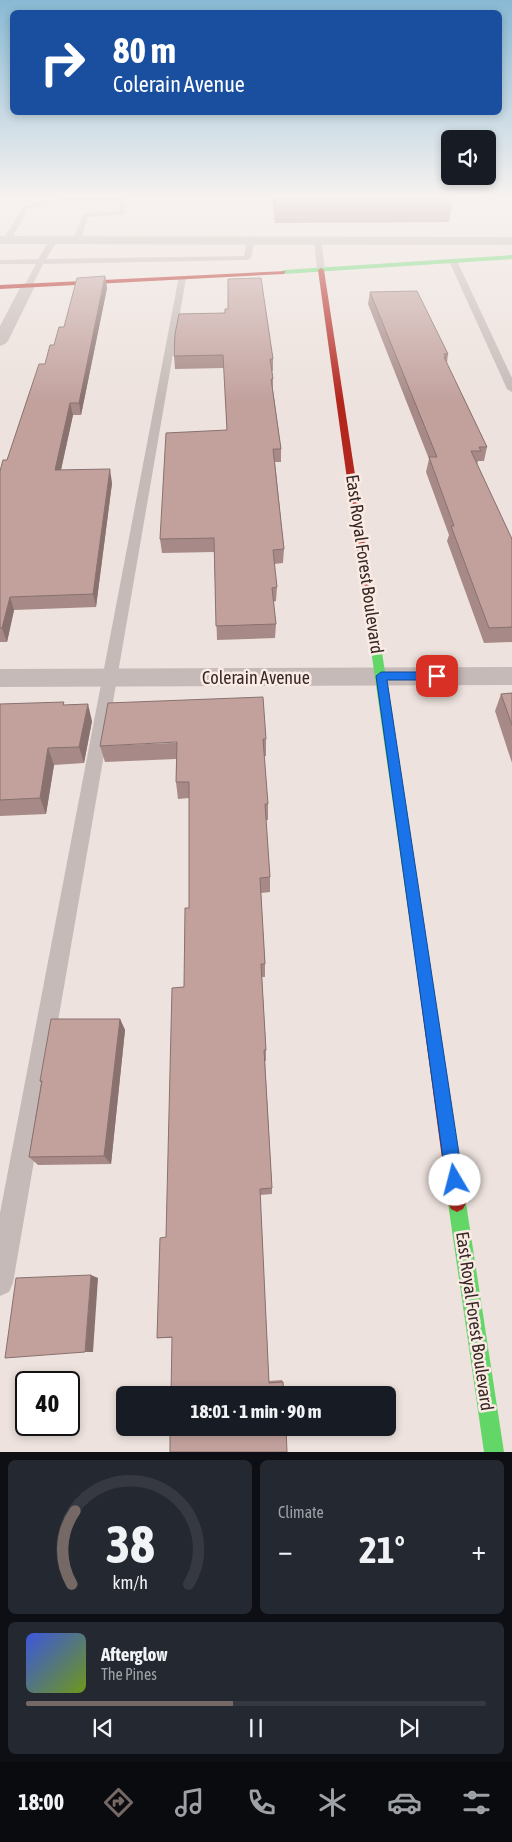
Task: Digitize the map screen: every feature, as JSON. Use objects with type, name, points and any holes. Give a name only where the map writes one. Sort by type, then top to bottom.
[{"type":"street","points":[[0,287],[398,265]]},
{"type":"street","name":"East Royal Forest Boulevard","points":[[321,270],[494,1452]]},
{"type":"street","points":[[0,341],[28,286]]},
{"type":"street","name":"Colerain Avenue","points":[[0,678],[512,676]]},
{"type":"lane","points":[[28,286],[39,265]]},
{"type":"lane","points":[[320,265],[321,270]]},
{"type":"lane","points":[[455,265],[512,389]]},
{"type":"lane","points":[[0,1283],[182,278]]},
{"type":"building","points":[[105,276],[79,403],[70,403],[55,470],[110,469],[93,594],[10,597],[2,628],[0,628],[0,471],[3,460],[7,460],[39,364],[45,364],[50,345],[54,345],[59,327],[64,327],[77,278]]},
{"type":"building","points":[[261,278],[273,359],[270,359],[273,379],[271,379],[281,449],[273,449],[284,549],[273,550],[277,587],[272,588],[276,624],[216,626],[214,538],[160,539],[166,433],[227,430],[223,355],[174,356],[175,334],[179,314],[225,313],[225,309],[228,309],[228,279]]},
{"type":"building","points":[[417,291],[448,354],[444,354],[446,357],[444,357],[487,447],[479,447],[481,451],[471,451],[512,539],[512,627],[489,628],[451,526],[454,526],[429,457],[437,457],[370,292]]},
{"type":"building","points":[[512,693],[512,725],[501,694]]},
{"type":"building","points":[[263,697],[266,739],[263,739],[268,804],[265,804],[270,877],[260,878],[265,964],[261,964],[272,1188],[260,1189],[269,1383],[283,1382],[283,1386],[171,1386],[172,1337],[157,1338],[160,1238],[166,1237],[172,988],[184,987],[185,908],[189,908],[189,782],[176,782],[177,742],[100,746],[108,703]]},
{"type":"building","points":[[64,702],[63,705],[88,704],[79,747],[48,748],[40,798],[0,800],[0,704]]},
{"type":"building","points":[[51,1019],[120,1019],[104,1156],[29,1157]]},
{"type":"building","points":[[91,1275],[85,1352],[5,1358],[16,1278]]},
{"type":"building","points":[[170,1436],[286,1436],[287,1452],[170,1452]]},
{"type":"traffic: fast","points":[[284,272],[394,265]]},
{"type":"traffic: fast","points":[[367,587],[425,979]]},
{"type":"traffic: fast","points":[[457,1203],[494,1452]]},
{"type":"traffic: jam","points":[[321,270],[367,587]]},
{"type":"traffic: jam","points":[[0,287],[284,272]]},
{"type":"traffic: jam","points":[[425,979],[457,1203]]},
{"type":"route","points":[[437,676],[381,676],[455,1180]]}]
